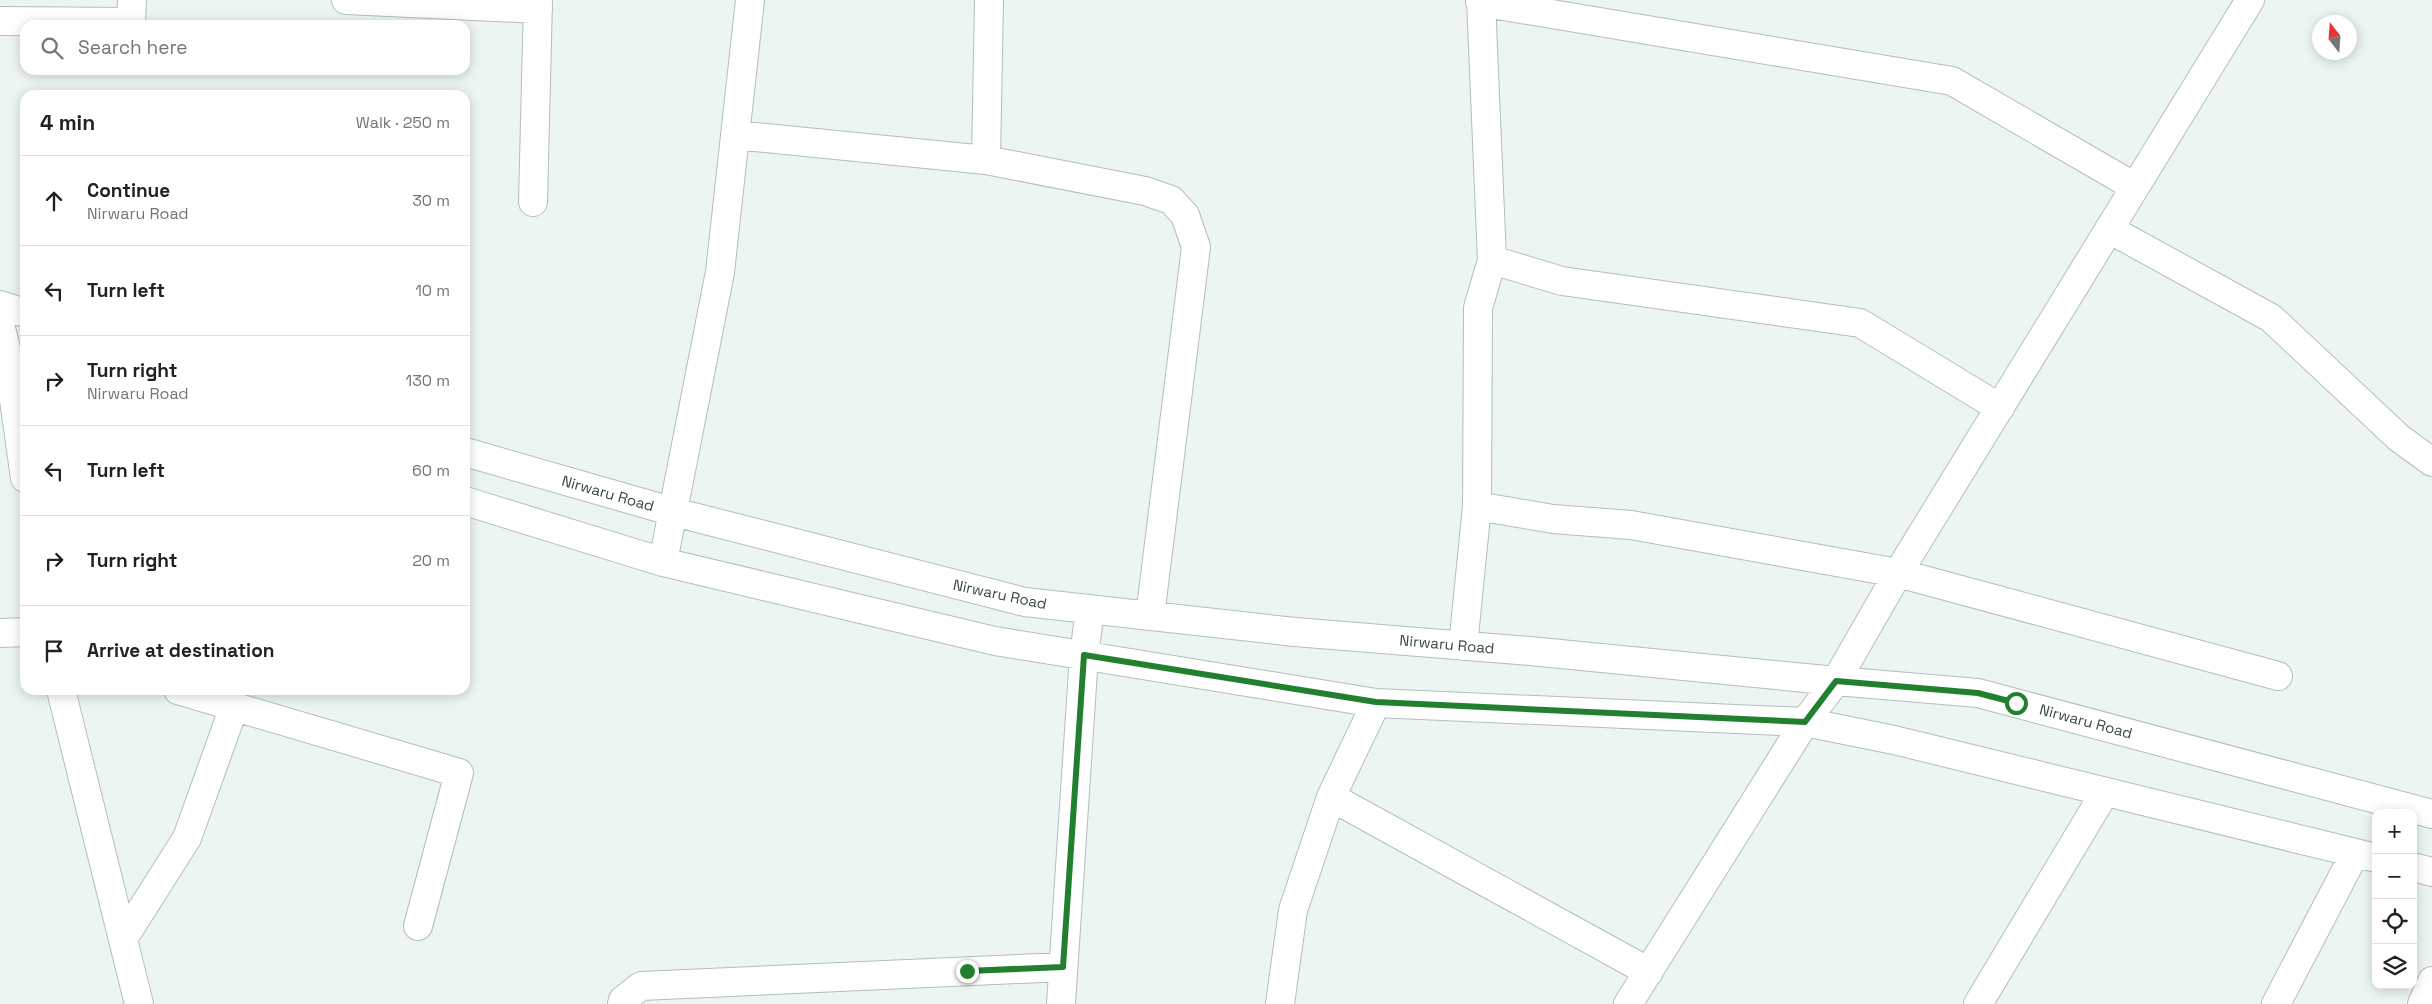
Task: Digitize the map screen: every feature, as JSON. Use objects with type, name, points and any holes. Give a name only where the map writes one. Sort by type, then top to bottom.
[{"type":"street","points":[[132,0],[132,20]]},
{"type":"street","points":[[346,0],[538,5],[533,202]]},
{"type":"street","points":[[663,562],[720,272],[750,0]]},
{"type":"street","points":[[986,160],[989,0]]},
{"type":"street","points":[[1628,1004],[1805,722],[1836,681],[1898,573],[2250,0]]},
{"type":"street","points":[[1463,646],[1477,506],[1478,308],[1492,260],[1481,1],[1952,81],[2136,187]]},
{"type":"street","points":[[0,21],[20,21]]},
{"type":"street","points":[[735,135],[986,160],[1146,191],[1171,200],[1185,215],[1196,247],[1150,616]]},
{"type":"street","points":[[2109,230],[2271,318],[2399,438],[2432,462]]},
{"type":"street","points":[[1492,260],[1562,281],[1860,323],[2000,408]]},
{"type":"street","points":[[0,305],[20,311]]},
{"type":"street","points":[[0,324],[11,358],[20,435]]},
{"type":"street","name":"Nirwaru Road","points":[[470,453],[674,512],[1025,602],[1295,632],[1687,665],[1836,681],[1978,693],[2432,814]]},
{"type":"street","points":[[470,503],[663,562],[995,641],[1376,702],[1805,722],[1894,740],[2366,856],[2276,1004]]},
{"type":"street","points":[[1477,506],[1553,519],[1631,525],[1898,573],[2278,676]]},
{"type":"street","points":[[1060,1004],[1084,655],[1090,610]]},
{"type":"street","points":[[0,633],[20,632]]},
{"type":"street","points":[[62,695],[140,1004]]},
{"type":"street","points":[[194,695],[459,773],[418,926]]},
{"type":"street","points":[[1280,1004],[1293,910],[1331,797],[1376,702]]},
{"type":"street","points":[[123,939],[187,838],[234,707]]},
{"type":"street","points":[[1978,1004],[2105,792]]},
{"type":"street","points":[[1331,797],[1649,972]]},
{"type":"street","points":[[2417,868],[2432,872]]},
{"type":"street","points":[[622,1004],[623,1000],[641,986],[1063,967]]},
{"type":"street","points":[[2422,1004],[2432,981]]},
{"type":"route","points":[[967,971],[1063,967],[1084,655],[1376,702],[1805,722],[1836,681],[1978,693],[2016,703]]}]
